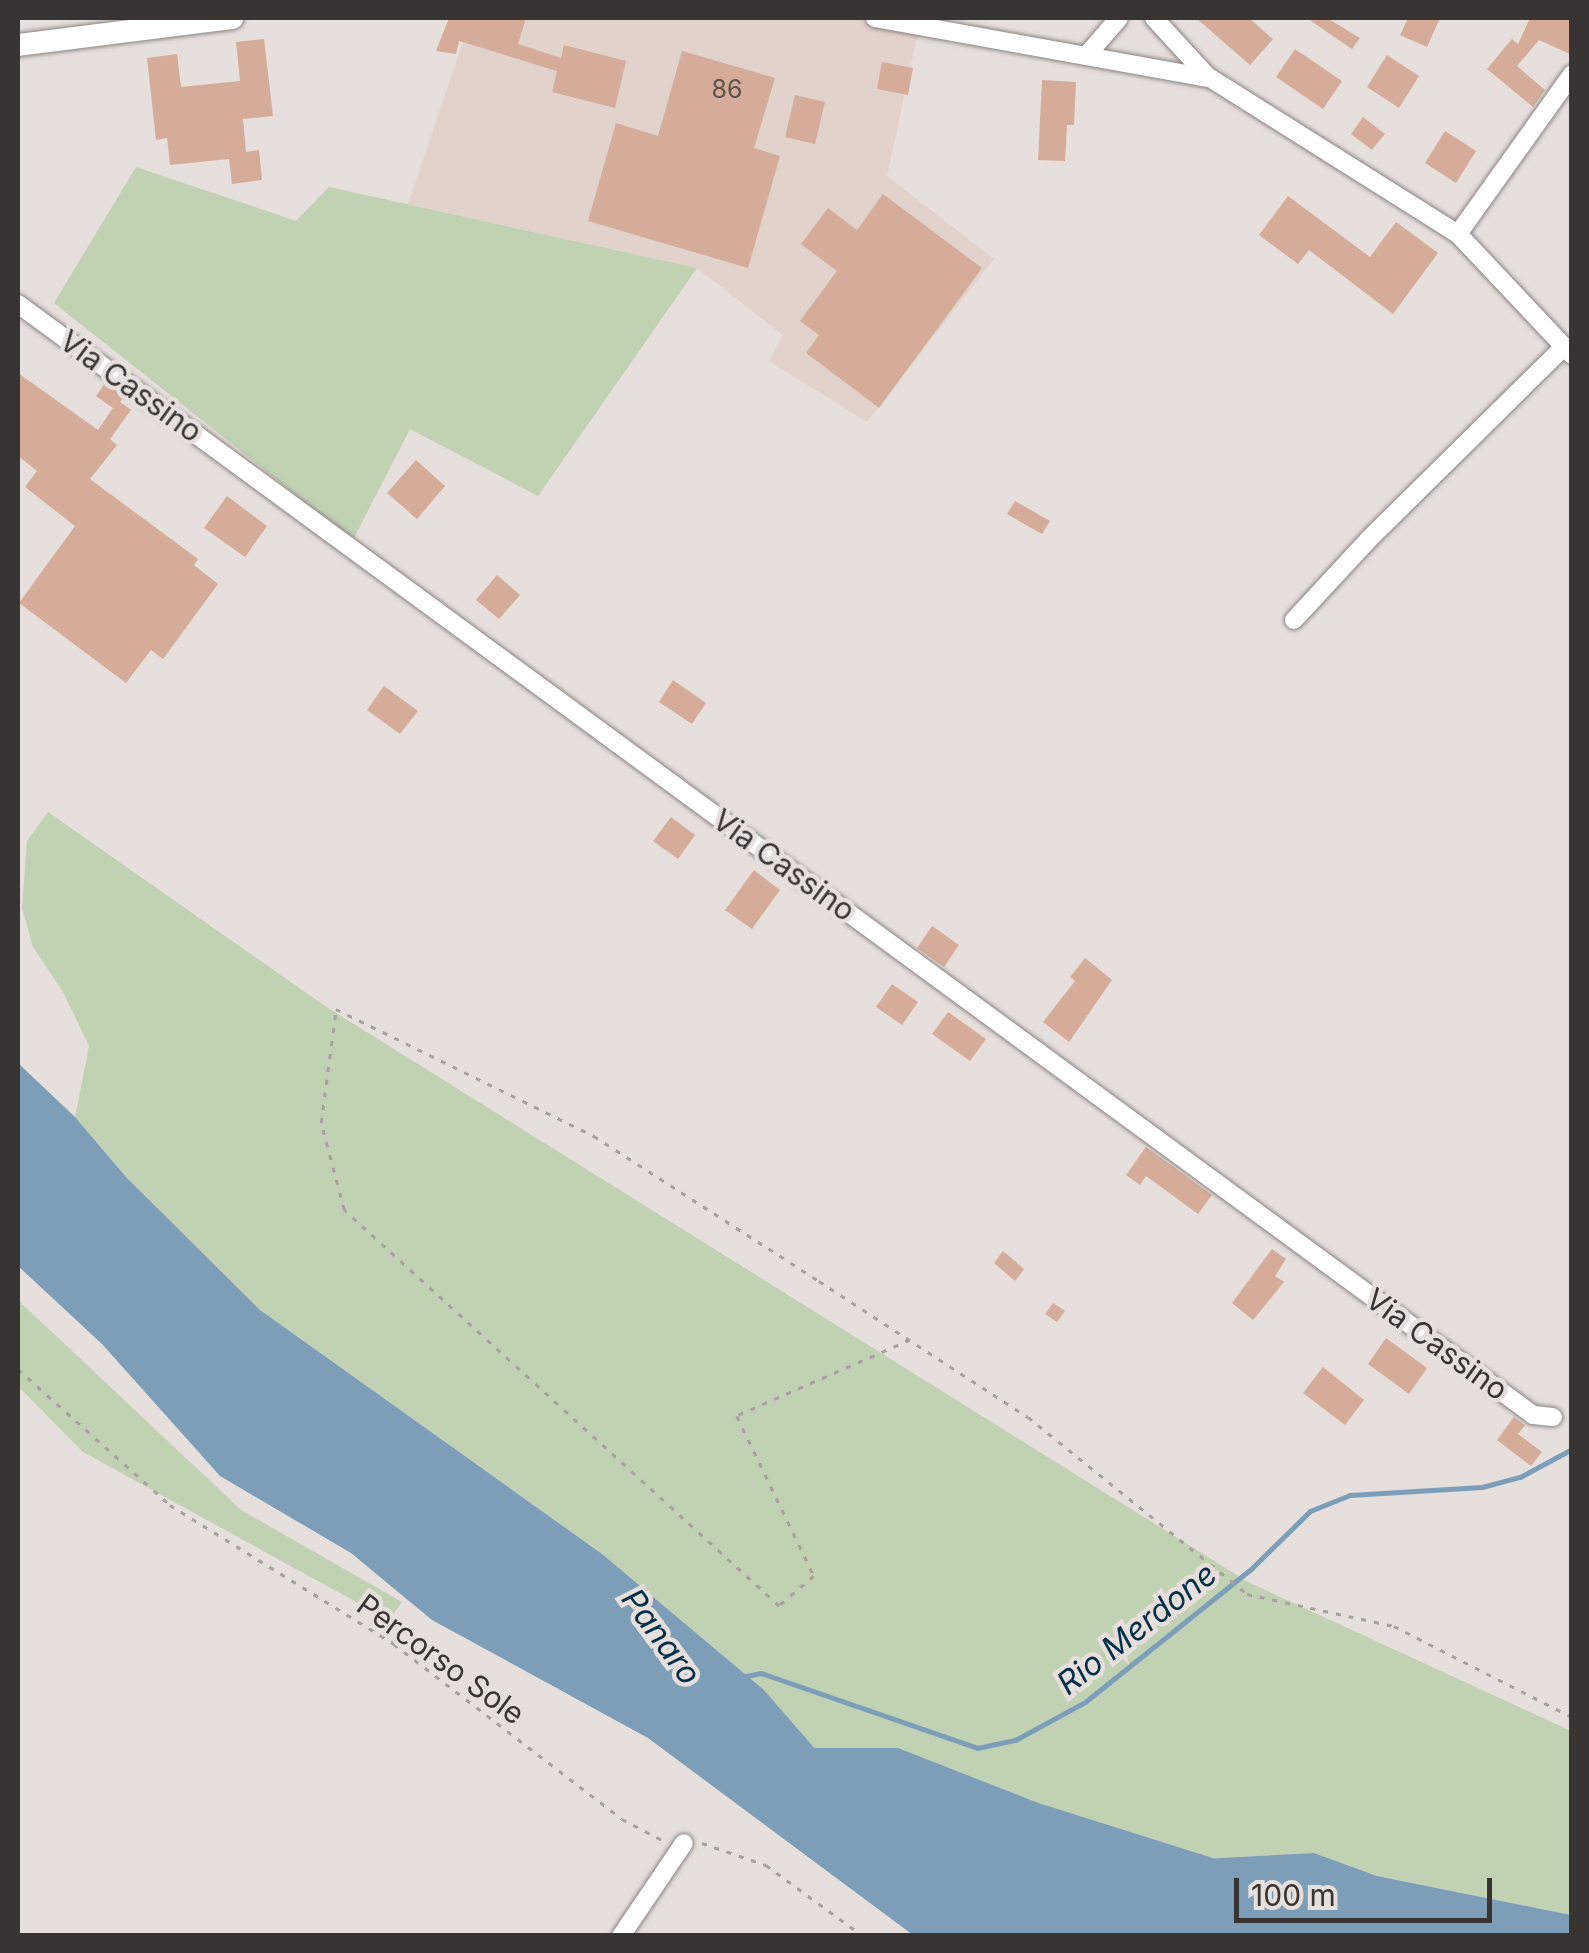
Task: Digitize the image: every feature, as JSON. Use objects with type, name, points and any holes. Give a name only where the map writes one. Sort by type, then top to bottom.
[{"type":"main road","points":[[18,44],[232,18]]},
{"type":"street","points":[[875,18],[1210,78]]},
{"type":"street","points":[[1086,56],[1119,18]]},
{"type":"street","points":[[1154,18],[1210,78],[1458,234],[1568,351],[1368,540],[1294,620]]},
{"type":"street","points":[[1458,234],[1572,74]]},
{"type":"street","name":"Via Cassino","points":[[18,304],[1533,1416],[1553,1417]]},
{"type":"street","points":[[620,1936],[684,1843]]},
{"type":"path","points":[[910,1340],[737,1416],[814,1576],[780,1606],[344,1210],[321,1123],[336,1009],[594,1136],[910,1340],[1028,1417],[1247,1594],[1394,1626],[1572,1717]]},
{"type":"path","name":"Percorso Sole","points":[[18,1369],[170,1506],[394,1644],[622,1818],[662,1841],[706,1842],[766,1864],[863,1936]]},
{"type":"shaded area","points":[[471,18],[934,18],[916,41],[887,176],[994,259],[867,422],[769,361],[783,335],[697,268],[408,204]]},
{"type":"green space","points":[[136,167],[296,221],[329,187],[697,268],[538,496],[410,429],[353,540],[54,303]]},
{"type":"green space","points":[[48,812],[325,1006],[1248,1582],[1571,1731],[1571,1915],[1377,1876],[1314,1853],[1147,1862],[895,1763],[830,1766],[764,1690],[602,1554],[260,1310],[126,1177],[75,1117],[89,1046],[63,992],[33,947],[22,908],[27,841]]},
{"type":"green space","points":[[18,1300],[241,1510],[402,1602],[389,1620],[83,1452],[18,1386]]},
{"type":"water","points":[[18,1063],[260,1310],[602,1554],[764,1690],[830,1766],[895,1763],[1147,1862],[1314,1853],[1377,1876],[1571,1915],[1571,1935],[913,1935],[648,1738],[432,1620],[351,1553],[220,1476],[102,1344],[18,1266]]},
{"type":"building","points":[[449,18],[526,18],[518,44],[561,58],[564,45],[626,61],[615,108],[552,92],[557,71],[459,41],[456,54],[436,51]]},
{"type":"building","points":[[1196,18],[1249,18],[1273,39],[1250,65]]},
{"type":"building","points":[[1327,18],[1360,38],[1352,49],[1311,21]]},
{"type":"building","points":[[1408,18],[1440,18],[1427,47],[1400,35]]},
{"type":"building","points":[[1530,18],[1572,18],[1572,55],[1539,40],[1517,66],[1545,90],[1533,107],[1487,69],[1512,39],[1518,44]]},
{"type":"building","points":[[264,39],[273,116],[243,119],[246,152],[259,150],[262,180],[232,184],[229,159],[170,165],[167,138],[156,140],[147,58],[177,54],[181,87],[240,81],[236,42]]},
{"type":"building","points":[[1295,49],[1342,81],[1323,109],[1276,77]]},
{"type":"building","points":[[682,51],[775,78],[754,148],[780,156],[748,268],[588,221],[616,123],[658,136]]},
{"type":"building","points":[[1387,55],[1419,76],[1399,108],[1367,87]]},
{"type":"building","points":[[882,62],[913,68],[908,95],[877,89]]},
{"type":"building","points":[[1042,80],[1076,82],[1074,125],[1067,125],[1065,161],[1038,160]]},
{"type":"building","points":[[795,95],[825,102],[815,144],[785,137]]},
{"type":"building","points":[[1363,117],[1385,134],[1372,150],[1351,134]]},
{"type":"building","points":[[1445,131],[1476,151],[1456,183],[1425,163]]},
{"type":"building","points":[[883,194],[982,268],[879,408],[806,353],[819,335],[800,321],[837,271],[801,244],[828,208],[857,230]]},
{"type":"building","points":[[1288,196],[1370,257],[1396,222],[1438,253],[1393,314],[1309,250],[1298,264],[1259,235]]},
{"type":"building","points":[[18,373],[98,430],[113,408],[96,396],[105,383],[124,397],[120,402],[131,410],[110,439],[117,445],[90,479],[198,559],[194,565],[218,584],[163,659],[151,650],[126,683],[19,603],[75,526],[25,487],[37,471],[18,456]]},
{"type":"building","points":[[416,460],[445,486],[417,519],[387,493]]},
{"type":"building","points":[[227,496],[267,526],[245,557],[204,528]]},
{"type":"building","points":[[1015,501],[1050,521],[1042,534],[1007,514]]},
{"type":"building","points":[[497,575],[520,595],[499,619],[476,600]]},
{"type":"building","points":[[673,680],[706,703],[692,724],[659,702]]},
{"type":"building","points":[[384,686],[418,711],[400,734],[367,710]]},
{"type":"building","points":[[671,817],[695,835],[678,859],[653,841]]},
{"type":"building","points":[[754,870],[780,890],[752,929],[725,910]]},
{"type":"building","points":[[932,926],[959,945],[944,967],[917,948]]},
{"type":"building","points":[[1085,958],[1112,980],[1069,1042],[1043,1022],[1075,981],[1070,977]]},
{"type":"building","points":[[892,984],[918,1002],[902,1025],[876,1007]]},
{"type":"building","points":[[948,1012],[986,1039],[970,1061],[932,1034]]},
{"type":"building","points":[[1146,1147],[1212,1195],[1198,1214],[1146,1176],[1140,1185],[1126,1175]]},
{"type":"building","points":[[1272,1249],[1286,1259],[1275,1276],[1284,1282],[1253,1320],[1232,1303]]},
{"type":"building","points":[[1003,1251],[1024,1269],[1015,1281],[994,1263]]},
{"type":"building","points":[[1053,1303],[1065,1311],[1057,1322],[1045,1314]]},
{"type":"building","points":[[1386,1338],[1427,1368],[1409,1394],[1368,1364]]},
{"type":"building","points":[[1323,1367],[1364,1400],[1345,1425],[1303,1393]]},
{"type":"building","points":[[1514,1417],[1525,1425],[1518,1434],[1542,1452],[1531,1466],[1497,1440]]},
{"type":"waterway","name":"Rio Merdone","points":[[742,1677],[761,1673],[977,1748],[1015,1740],[1085,1702],[1251,1569],[1310,1511],[1350,1495],[1482,1487],[1520,1477],[1572,1449]]},
{"type":"waterway","name":"Panaro","points":[[792,1763],[895,1763],[1033,1817],[1207,1872]]}]
